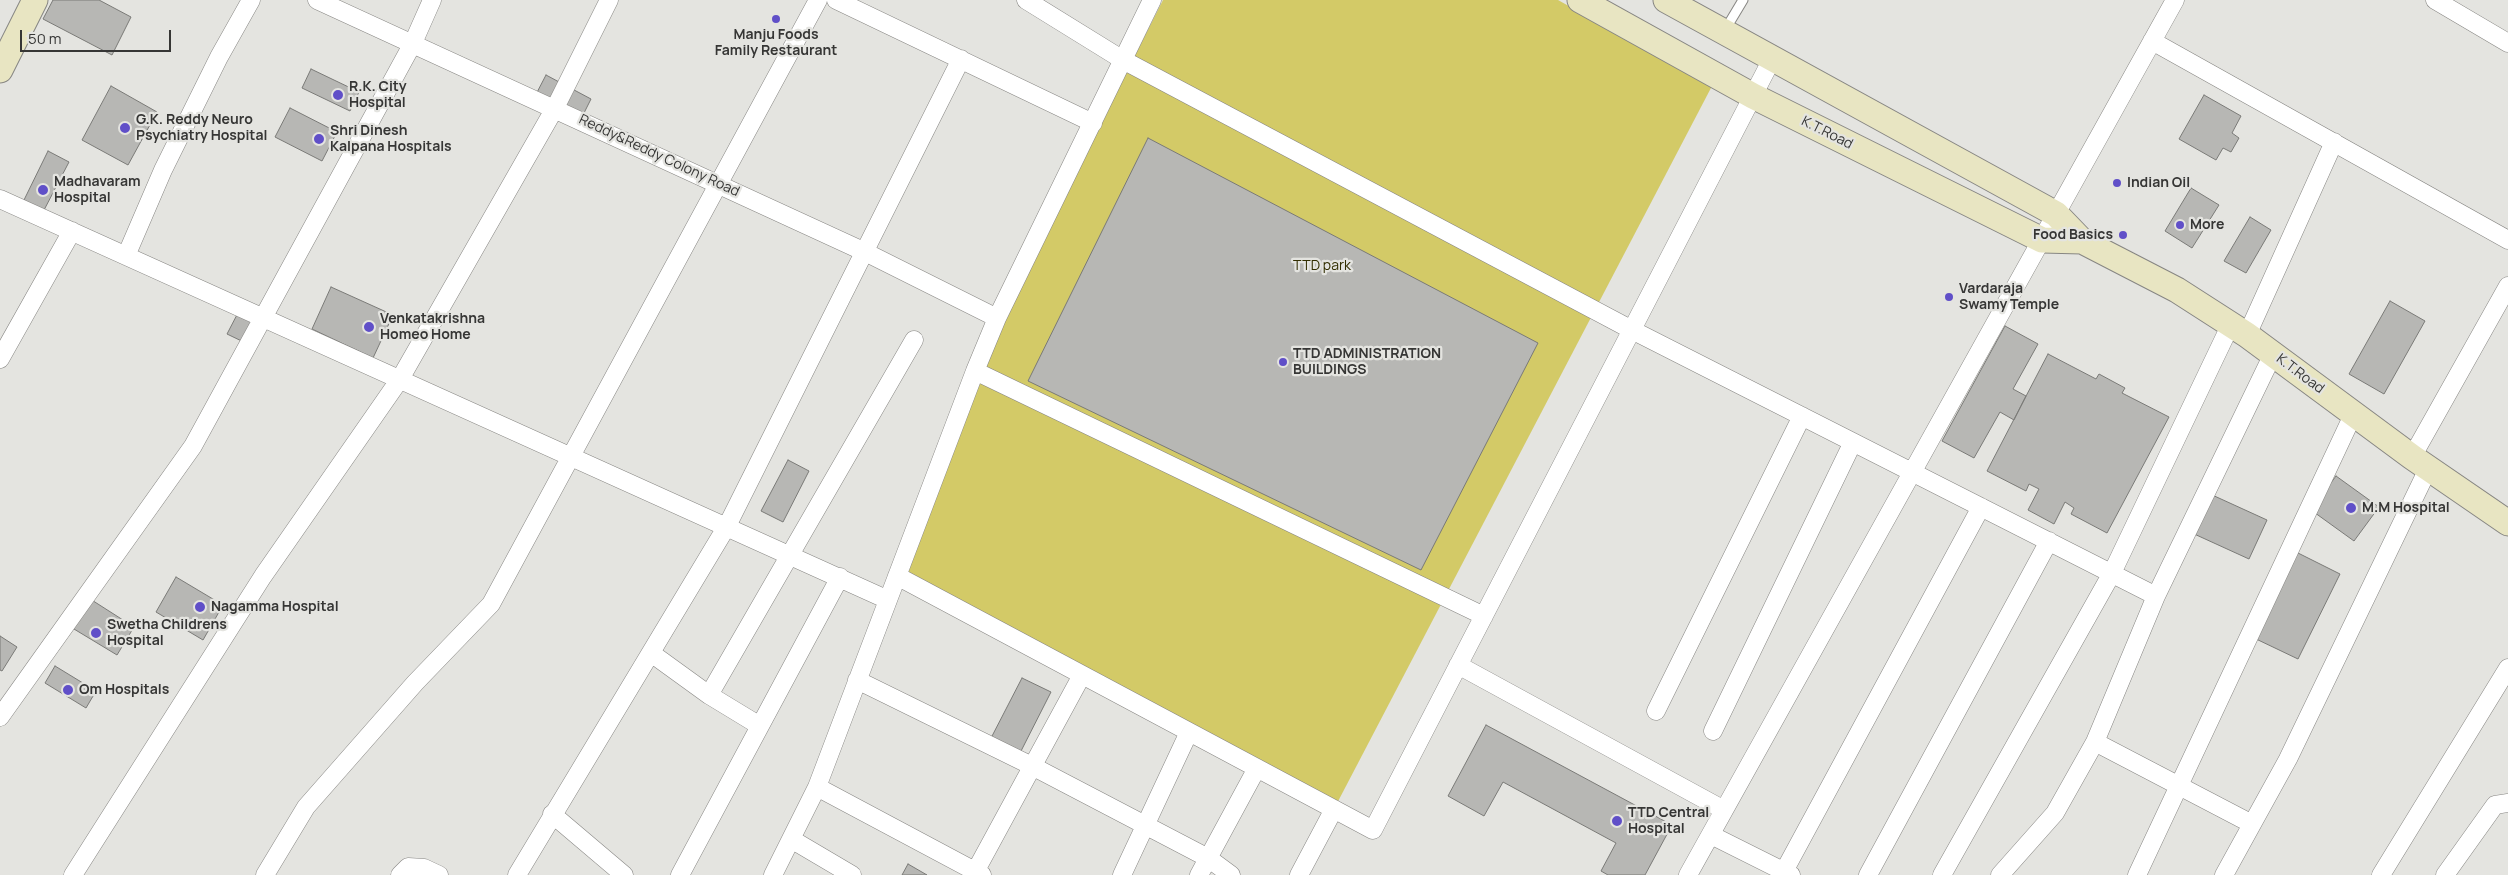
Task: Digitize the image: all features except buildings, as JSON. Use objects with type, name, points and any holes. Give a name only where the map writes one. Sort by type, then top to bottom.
[{"type":"main road","points":[[0,33],[17,0]]},
{"type":"main road","points":[[0,70],[35,0]]},
{"type":"main road","name":"K.T.Road","points":[[1580,0],[1753,96],[2042,240],[2082,241]]},
{"type":"main road","name":"K.T.Road","points":[[1666,0],[2056,214],[2082,241],[2176,290],[2273,354],[2353,415],[2508,523]]},
{"type":"street","points":[[126,256],[168,162],[219,57],[251,0]]},
{"type":"street","name":"Reddy&Reddy Colony Road","points":[[317,0],[865,252],[997,318]]},
{"type":"street","points":[[0,717],[193,446],[413,43],[432,0]]},
{"type":"street","points":[[73,875],[263,576],[400,379],[555,108],[609,0]]},
{"type":"street","points":[[265,875],[306,807],[415,683],[491,604],[818,0]]},
{"type":"street","points":[[836,0],[1094,122]]},
{"type":"street","points":[[1026,0],[1123,60],[1632,330],[2156,596]]},
{"type":"street","points":[[773,875],[817,787],[975,370],[997,318],[1152,0]]},
{"type":"street","points":[[1688,875],[2175,0]]},
{"type":"street","points":[[2435,0],[2508,43]]},
{"type":"street","points":[[2152,41],[2508,240]]},
{"type":"street","points":[[517,875],[726,526],[961,59]]},
{"type":"street","points":[[897,576],[1373,830],[1772,59]]},
{"type":"street","points":[[1942,875],[2112,573],[2334,142]]},
{"type":"street","points":[[0,199],[792,555],[888,600]]},
{"type":"street","points":[[0,359],[72,231]]},
{"type":"street","points":[[2224,875],[2288,759],[2420,463],[2508,286]]},
{"type":"street","points":[[709,695],[792,555],[914,340]]},
{"type":"street","points":[[2000,875],[2055,813],[2096,742],[2156,596],[2273,354]]},
{"type":"street","points":[[975,370],[1484,616]]},
{"type":"street","points":[[2137,875],[2353,415]]},
{"type":"street","points":[[1656,711],[1802,416]]},
{"type":"street","points":[[1712,731],[1853,442]]},
{"type":"street","points":[[1711,834],[1785,874],[1981,507]]},
{"type":"street","points":[[1868,875],[2049,541]]},
{"type":"street","points":[[680,875],[840,577]]},
{"type":"street","points":[[650,653],[709,695],[760,726]]},
{"type":"street","points":[[1458,665],[1724,810]]},
{"type":"street","points":[[2381,875],[2508,668]]},
{"type":"street","points":[[817,787],[978,873],[1032,766],[1082,675]]},
{"type":"street","points":[[857,680],[1032,766],[1208,858],[1231,875]]},
{"type":"street","points":[[1122,875],[1189,732]]},
{"type":"street","points":[[2096,742],[2252,824]]},
{"type":"street","points":[[1199,875],[1257,768]]},
{"type":"street","points":[[2445,875],[2495,805],[2508,803]]},
{"type":"street","points":[[1299,875],[1334,809]]},
{"type":"street","points":[[552,814],[620,874]]},
{"type":"street","points":[[791,839],[852,875]]},
{"type":"street","points":[[400,875],[408,867],[424,868],[439,875]]},
{"type":"lane","points":[[1724,32],[1744,0]]},
{"type":"green space","name":"TTD park","points":[[1163,0],[1558,0],[1712,86],[1334,809],[897,576],[975,371]]},
{"type":"place","name":"Manju Foods Family Restaurant","points":[[776,19]]},
{"type":"place","name":"R.K. City Hospital","points":[[338,95]]},
{"type":"place","name":"G.K. Reddy Neuro Psychiatry Hospital","points":[[125,128]]},
{"type":"place","name":"Shri Dinesh Kalpana Hospitals","points":[[319,139]]},
{"type":"place","name":"Indian Oil","points":[[2117,183]]},
{"type":"place","name":"Madhavaram Hospital","points":[[43,190]]},
{"type":"place","name":"More","points":[[2180,225]]},
{"type":"place","name":"Food Basics","points":[[2123,235]]},
{"type":"place","name":"Vardaraja Swamy Temple","points":[[1949,297]]},
{"type":"place","name":"Venkatakrishna Homeo Home","points":[[369,327]]},
{"type":"place","name":"TTD ADMINISTRATION BUILDINGS","points":[[1283,362]]},
{"type":"place","name":"M.M Hospital","points":[[2351,508]]},
{"type":"place","name":"Nagamma Hospital","points":[[200,607]]},
{"type":"place","name":"Swetha Childrens Hospital","points":[[96,633]]},
{"type":"place","name":"Om Hospitals","points":[[68,690]]},
{"type":"place","name":"TTD Central Hospital","points":[[1617,821]]}]
